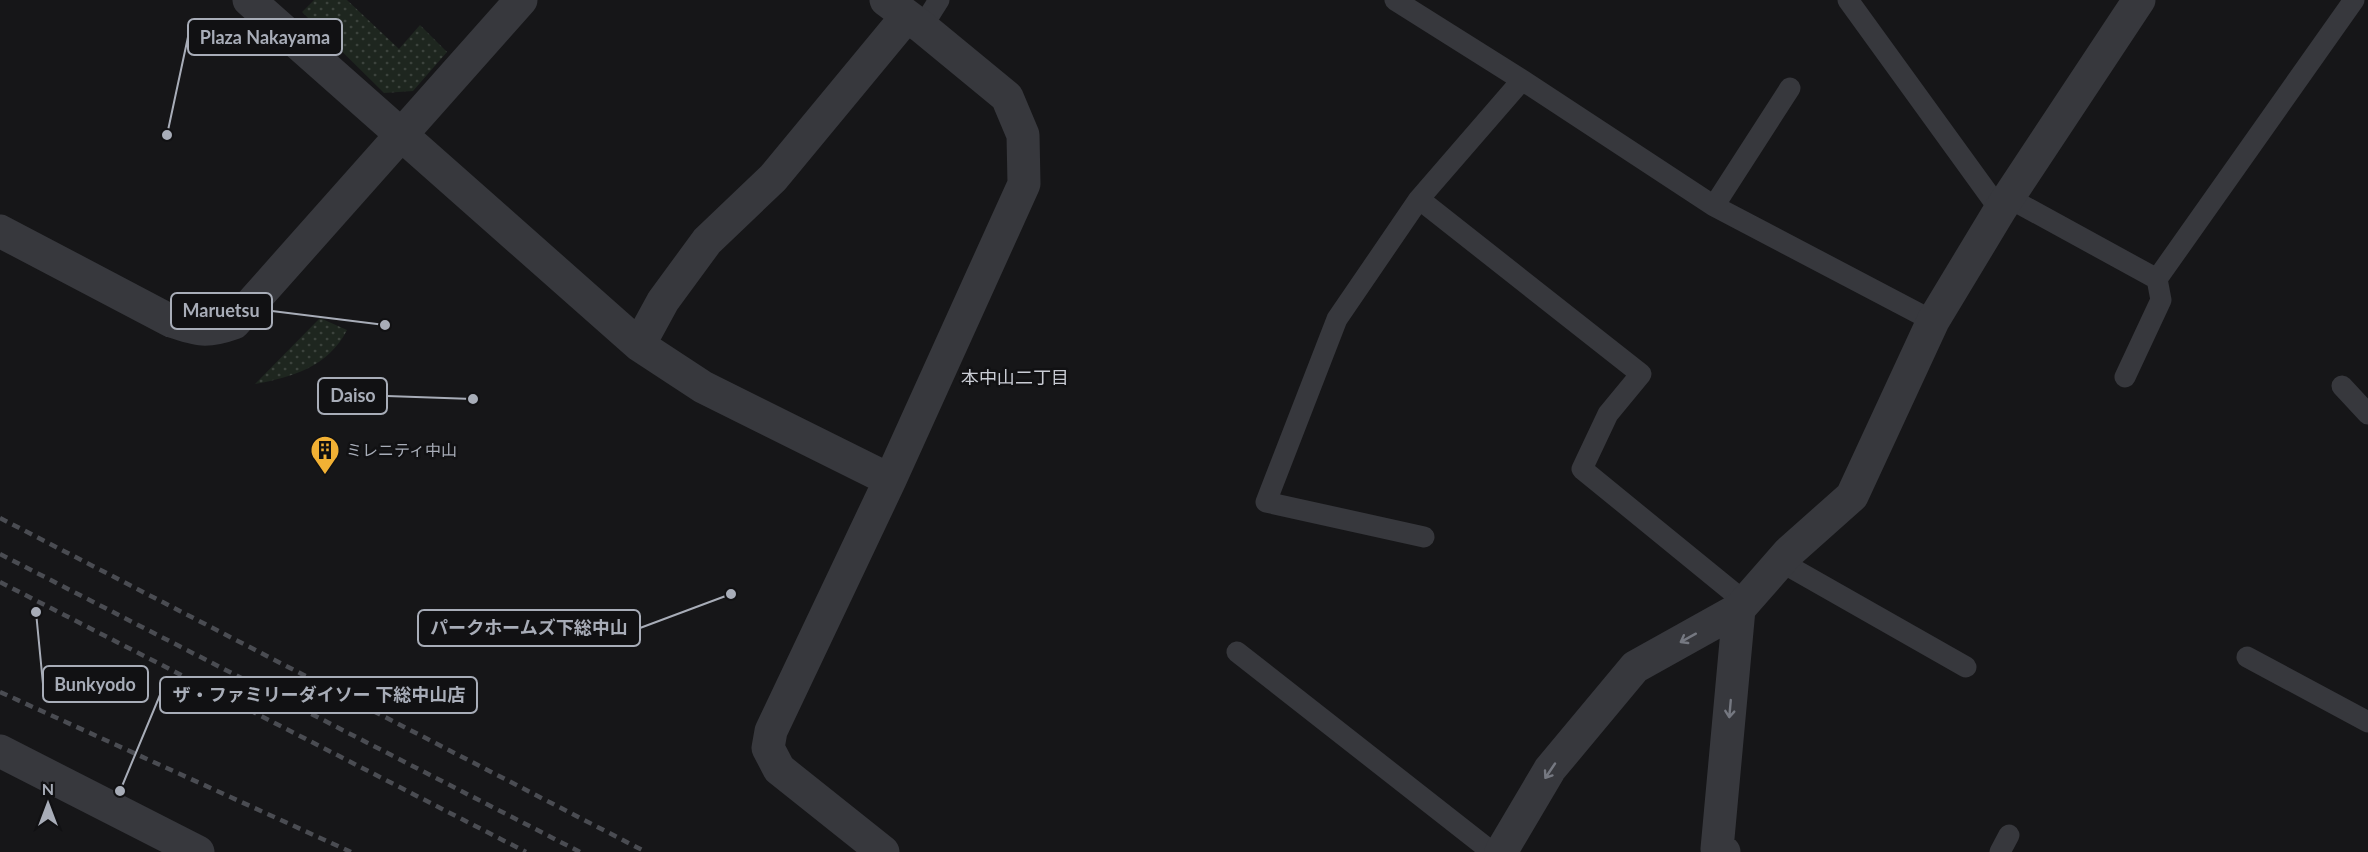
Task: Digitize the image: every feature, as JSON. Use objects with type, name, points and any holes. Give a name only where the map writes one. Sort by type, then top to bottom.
[{"type":"street","points":[[249,0],[639,345],[703,387],[890,480]]},
{"type":"street","points":[[0,231],[171,321],[194,329],[213,330],[234,323],[521,0]]},
{"type":"street","points":[[1501,852],[1550,769],[1635,667],[1742,606],[1781,562],[1852,496],[1933,321],[2005,204],[2139,0]]},
{"type":"street","points":[[639,345],[663,301],[707,241],[773,178],[914,11],[1007,97],[1023,135],[1024,184],[890,480],[771,730],[768,748],[779,769],[884,852]]},
{"type":"street","points":[[1719,851],[1742,606]]},
{"type":"street","points":[[0,751],[191,850]]},
{"type":"lane","points":[[1395,0],[1714,206],[1933,321]]},
{"type":"lane","points":[[1848,0],[2005,204],[2157,279]]},
{"type":"lane","points":[[2125,377],[2161,300],[2157,279],[2354,0]]},
{"type":"lane","points":[[1424,537],[1266,502],[1337,319],[1419,199],[1522,80]]},
{"type":"lane","points":[[1714,206],[1790,88]]},
{"type":"lane","points":[[1419,199],[1641,374],[1608,414],[1582,469],[1742,606]]},
{"type":"lane","points":[[2342,386],[2368,414]]},
{"type":"lane","points":[[1781,562],[1966,667]]},
{"type":"lane","points":[[1237,652],[1492,852]]},
{"type":"lane","points":[[2247,657],[2368,722]]},
{"type":"shaded area","points":[[314,0],[347,0],[399,49],[420,25],[447,52],[413,91],[384,93],[302,12]]},
{"type":"shaded area","points":[[320,318],[347,330],[330,353],[320,362],[296,374],[255,384]]},
{"type":"railway","points":[[0,518],[646,852]]},
{"type":"railway","points":[[0,554],[580,852]]},
{"type":"railway","points":[[0,582],[526,852]]},
{"type":"railway","points":[[0,692],[351,852]]},
{"type":"place","name":"Plaza Nakayama","points":[[167,135]]},
{"type":"place","name":"Maruetsu","points":[[385,325]]},
{"type":"place","name":"Daiso","points":[[473,399]]},
{"type":"place","name":"ミレニティ中山","points":[[325,476]]},
{"type":"place","name":"パークホームズ下総中山","points":[[731,594]]},
{"type":"place","name":"Bunkyodo","points":[[36,612]]},
{"type":"place","name":"ザ・ファミリーダイソー 下総中山店","points":[[120,791]]},
{"type":"district","name":"本中山二丁目","points":[[1015,378]]}]
